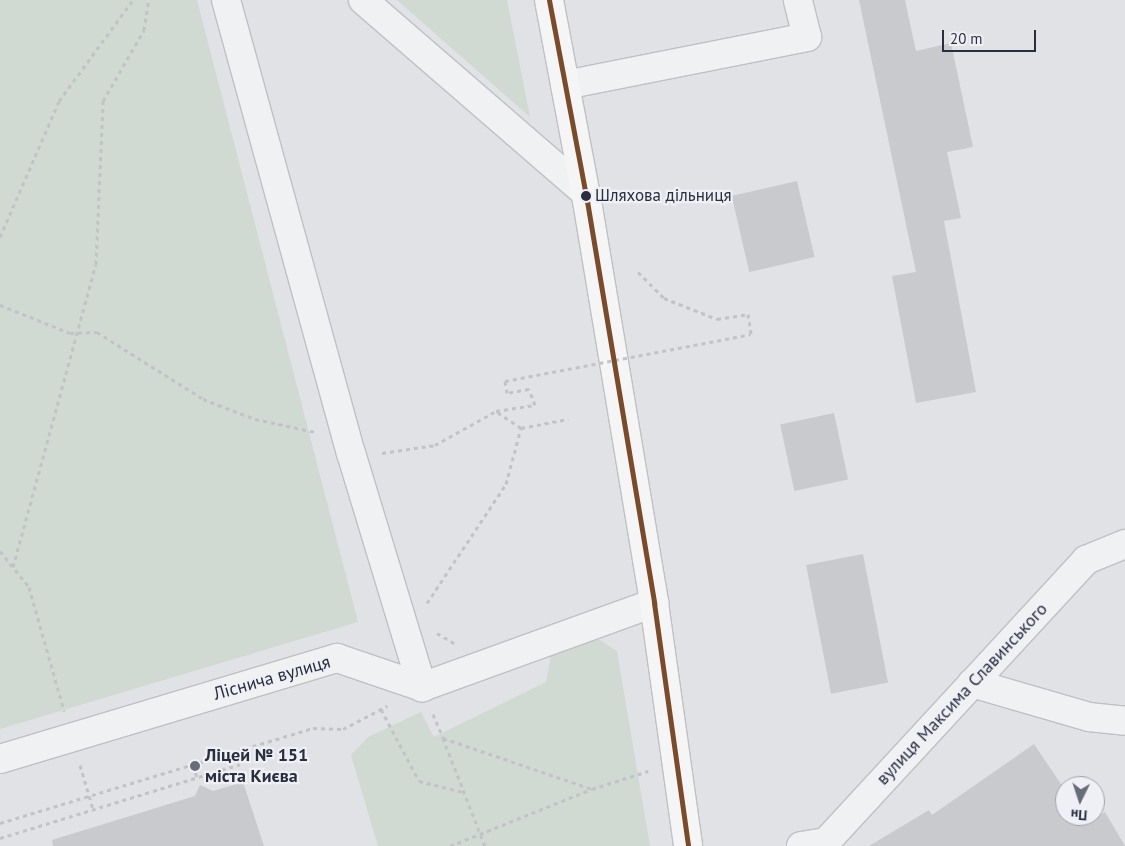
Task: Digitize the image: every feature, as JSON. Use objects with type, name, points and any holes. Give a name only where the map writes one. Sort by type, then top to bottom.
[{"type":"main road","points":[[549,0],[586,192],[654,603],[688,846]]},
{"type":"street","points":[[226,0],[351,453],[400,621],[422,687],[654,603]]},
{"type":"street","points":[[363,0],[586,192]]},
{"type":"street","points":[[565,85],[807,37],[798,0]]},
{"type":"street","name":"вулиця Максима Славинського","points":[[801,846],[826,842],[1086,560],[1125,544]]},
{"type":"street","name":"Ліснича вулиця","points":[[0,759],[337,658],[422,687]]},
{"type":"street","points":[[972,683],[1089,717],[1125,721]]},
{"type":"path","points":[[0,237],[59,101],[133,0]]},
{"type":"path","points":[[13,567],[96,264],[103,101],[144,30],[149,0]]},
{"type":"path","points":[[0,305],[70,333],[97,332],[202,399],[255,419],[314,431],[335,448],[351,453],[387,453],[435,445],[496,411],[535,404],[529,389],[507,393],[505,381],[751,334],[748,314],[717,319],[664,298],[638,272]]},
{"type":"path","points":[[496,411],[521,428],[568,419]]},
{"type":"path","points":[[400,621],[430,601],[506,484],[521,428]]},
{"type":"path","points":[[0,551],[29,587],[93,809]]},
{"type":"path","points":[[381,709],[419,781],[463,792]]},
{"type":"path","points":[[0,823],[313,728],[343,729]]},
{"type":"path","points":[[485,846],[479,835],[443,738],[592,790]]},
{"type":"path","points":[[450,846],[592,790],[675,762]]},
{"type":"path","points":[[0,838],[240,764]]},
{"type":"path","points":[[193,765],[197,777]]},
{"type":"shaded area","points":[[0,0],[197,0],[358,622],[0,729]]},
{"type":"shaded area","points":[[397,0],[507,0],[530,117]]},
{"type":"shaded area","points":[[598,639],[617,651],[650,846],[378,846],[351,755],[368,737],[421,712],[434,737],[546,682],[551,655]]},
{"type":"building","points":[[859,0],[905,0],[916,51],[951,43],[973,147],[947,152],[961,218],[944,221],[976,392],[916,403],[892,276],[916,272]]},
{"type":"building","points":[[797,181],[815,257],[749,272],[732,196]]},
{"type":"building","points":[[834,413],[848,480],[794,491],[780,424]]},
{"type":"building","points":[[863,554],[888,683],[831,694],[806,565]]},
{"type":"building","points":[[1034,744],[1056,776],[1055,826],[1105,826],[1105,812],[1125,846],[869,846],[929,810],[932,815]]},
{"type":"building","points":[[243,782],[264,846],[53,846],[52,840],[195,796],[200,785],[213,791]]},
{"type":"transit line","points":[[549,0],[587,201],[654,603],[688,846]]},
{"type":"place","name":"Шляхова дільниця","points":[[586,196]]},
{"type":"place","name":"Ліцей № 151 міста Києва","points":[[195,766]]}]
